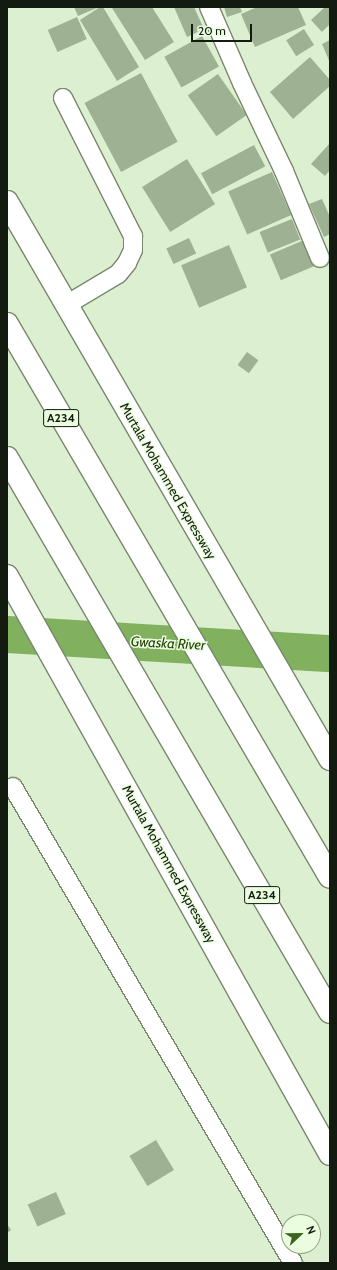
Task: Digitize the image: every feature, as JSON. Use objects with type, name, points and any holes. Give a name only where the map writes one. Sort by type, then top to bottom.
[{"type":"highway","name":"Murtala Mohammed Expressway","points":[[7,202],[330,759]]},
{"type":"highway","name":"A234","points":[[7,324],[330,877]]},
{"type":"highway","name":"A234","points":[[7,458],[330,1012]]},
{"type":"highway","name":"Murtala Mohammed Expressway","points":[[7,576],[116,768],[330,1154]]},
{"type":"street","points":[[210,7],[242,83],[284,171],[320,258]]},
{"type":"street","points":[[63,98],[133,236],[133,250],[127,263],[118,274],[66,305]]},
{"type":"street","points":[[13,787],[293,1263]]},
{"type":"building","points":[[74,7],[99,7],[78,16]]},
{"type":"building","points":[[100,7],[103,7],[139,67],[117,81],[80,20]]},
{"type":"building","points":[[152,7],[174,42],[145,60],[112,8]]},
{"type":"building","points":[[174,7],[194,7],[204,29],[187,37]]},
{"type":"building","points":[[224,7],[240,7],[242,12],[227,17]]},
{"type":"building","points":[[257,7],[298,7],[306,25],[255,47],[241,14]]},
{"type":"building","points":[[325,7],[330,7],[330,24],[322,32],[311,20]]},
{"type":"building","points":[[77,17],[87,39],[58,52],[48,30]]},
{"type":"building","points":[[304,29],[314,45],[296,56],[286,40]]},
{"type":"building","points":[[202,36],[219,67],[181,87],[164,57]]},
{"type":"building","points":[[330,40],[330,63],[322,44]]},
{"type":"building","points":[[310,57],[330,80],[330,86],[293,119],[270,92]]},
{"type":"building","points":[[141,73],[178,142],[121,172],[84,103]]},
{"type":"building","points":[[218,74],[247,115],[216,136],[188,95]]},
{"type":"building","points":[[330,143],[330,170],[325,176],[311,164]]},
{"type":"building","points":[[254,145],[265,166],[212,194],[201,173]]},
{"type":"building","points":[[187,159],[215,204],[170,232],[142,187]]},
{"type":"building","points":[[272,172],[291,215],[247,234],[228,192]]},
{"type":"building","points":[[322,199],[330,217],[330,234],[324,237],[309,204]]},
{"type":"building","points":[[292,219],[300,239],[268,253],[260,232]]},
{"type":"building","points":[[189,238],[196,253],[174,264],[166,249]]},
{"type":"building","points":[[304,240],[315,266],[281,280],[270,254]]},
{"type":"building","points":[[229,245],[247,287],[199,308],[181,265]]},
{"type":"building","points":[[247,352],[258,360],[249,373],[238,365]]},
{"type":"building","points":[[156,1140],[174,1170],[147,1186],[129,1156]]},
{"type":"building","points":[[56,1192],[66,1214],[37,1227],[28,1205]]},
{"type":"building","points":[[7,1224],[11,1230],[7,1233]]},
{"type":"waterway","name":"Gwaska River","points":[[7,634],[330,653]]}]
